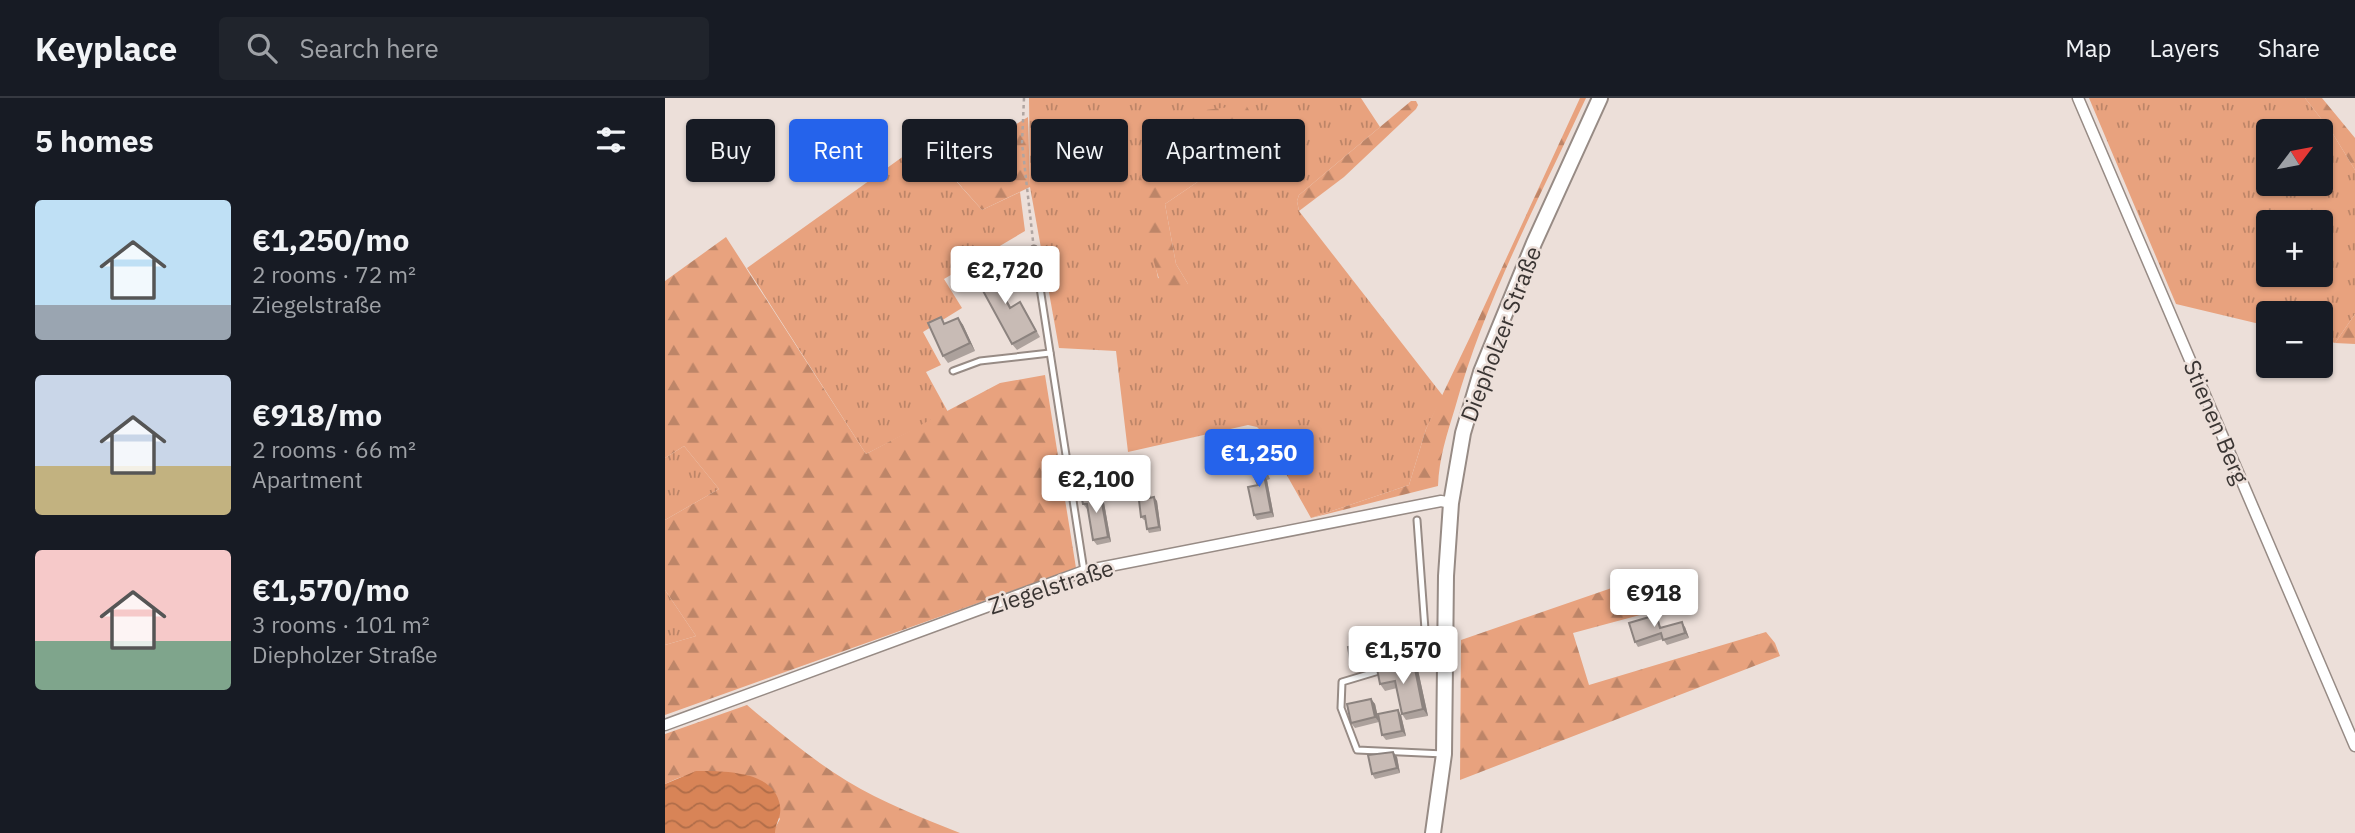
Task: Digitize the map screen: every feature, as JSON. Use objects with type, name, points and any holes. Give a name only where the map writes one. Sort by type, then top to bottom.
[{"type":"main road","name":"Diepholzer Straße","points":[[1433,833],[1444,754],[1446,576],[1451,503],[1463,433],[1481,372],[1534,243],[1600,98]]},
{"type":"street","name":"Stienen Berg","points":[[2078,98],[2355,746]]},
{"type":"street","name":"Ziegelstraße","points":[[665,725],[1084,571],[1441,501],[1451,503]]},
{"type":"lane","points":[[1034,249],[1084,571]]},
{"type":"lane","points":[[953,371],[980,360],[1050,353]]},
{"type":"lane","points":[[1417,520],[1427,657]]},
{"type":"lane","points":[[1444,754],[1357,750],[1341,708],[1342,682],[1427,657],[1446,657]]},
{"type":"path","points":[[1024,98],[1022,143],[1034,249]]},
{"type":"green space","points":[[1029,98],[1361,98],[1380,127],[1299,195],[1297,201],[1299,211],[1443,396],[1426,429],[1409,485],[1311,518],[1257,427],[1248,425],[1128,452],[1116,351],[1059,348],[1030,187]],"holes":[[[1142,119],[1305,119],[1305,182],[1198,182],[1165,204],[1176,264],[1188,284],[1158,278],[1140,185],[1148,182],[1142,182]]]},
{"type":"green space","points":[[1580,98],[1586,98],[1514,250],[1467,368],[1446,437],[1438,486],[1311,518],[1409,485],[1426,429]]},
{"type":"green space","points":[[2089,98],[2305,98],[2321,119],[2256,119],[2256,196],[2333,196],[2333,134],[2355,170],[2355,314],[2335,343],[2333,301],[2256,301],[2256,323],[2176,304]]},
{"type":"green space","points":[[2305,98],[2322,98],[2355,138],[2355,170],[2333,134],[2333,119],[2321,119]]},
{"type":"green space","points":[[1411,101],[1416,101],[1416,109],[1344,177],[1299,211],[1299,195]]},
{"type":"green space","points":[[1246,105],[1254,119],[1156,119],[1157,116]]},
{"type":"green space","points":[[1028,117],[1030,187],[982,210],[957,182],[1017,182],[1017,124]]},
{"type":"green space","points":[[902,157],[902,182],[957,182],[982,210],[1020,192],[1025,231],[944,279],[962,308],[923,332],[941,365],[926,372],[948,412],[866,454],[747,268],[867,182],[888,182],[888,167]]},
{"type":"green space","points":[[1142,168],[1142,182],[1198,182],[1165,204],[1176,264],[1188,284],[1166,298],[1149,242],[1140,176]]},
{"type":"green space","points":[[726,237],[866,454],[1000,383],[1045,375],[1076,568],[665,715],[665,645],[696,636],[665,590],[665,520],[719,489],[684,446],[665,458],[665,281]]},
{"type":"green space","points":[[2355,314],[2355,344],[2335,343]]},
{"type":"green space","points":[[684,446],[719,489],[665,520],[665,458]]},
{"type":"green space","points":[[1629,582],[1640,615],[1573,633],[1589,685],[1766,632],[1775,643],[1780,656],[1460,780],[1461,640]]},
{"type":"green space","points":[[665,590],[696,636],[665,645]]},
{"type":"green space","points":[[747,705],[808,754],[860,789],[960,833],[775,833],[780,819],[749,776],[707,772],[687,775],[665,784],[665,734]]},
{"type":"water","points":[[696,771],[746,775],[769,785],[780,806],[775,833],[665,833],[665,784]]},
{"type":"building","points":[[991,261],[1005,269],[1001,276],[1000,289],[1010,308],[1020,302],[1036,331],[1012,344],[976,278],[982,278]]},
{"type":"building","points":[[941,317],[944,324],[958,318],[970,343],[943,356],[928,323]]},
{"type":"building","points":[[1260,457],[1267,474],[1264,475],[1271,512],[1254,515],[1248,487],[1258,485],[1248,462]]},
{"type":"building","points":[[1147,491],[1149,498],[1154,497],[1159,527],[1147,529],[1145,516],[1141,517],[1138,492]]},
{"type":"building","points":[[1100,492],[1108,537],[1093,540],[1087,504],[1083,504],[1081,495]]},
{"type":"building","points":[[1656,615],[1660,628],[1682,622],[1685,633],[1663,640],[1661,633],[1635,642],[1629,623]]},
{"type":"building","points":[[1389,639],[1391,653],[1351,665],[1348,647]]},
{"type":"building","points":[[1394,664],[1395,667],[1414,664],[1423,709],[1402,714],[1395,681],[1380,684],[1377,669]]},
{"type":"building","points":[[1371,699],[1375,717],[1351,723],[1347,704]]},
{"type":"building","points":[[1398,710],[1402,731],[1382,735],[1378,714]]},
{"type":"building","points":[[1393,752],[1397,768],[1372,774],[1368,755]]}]
